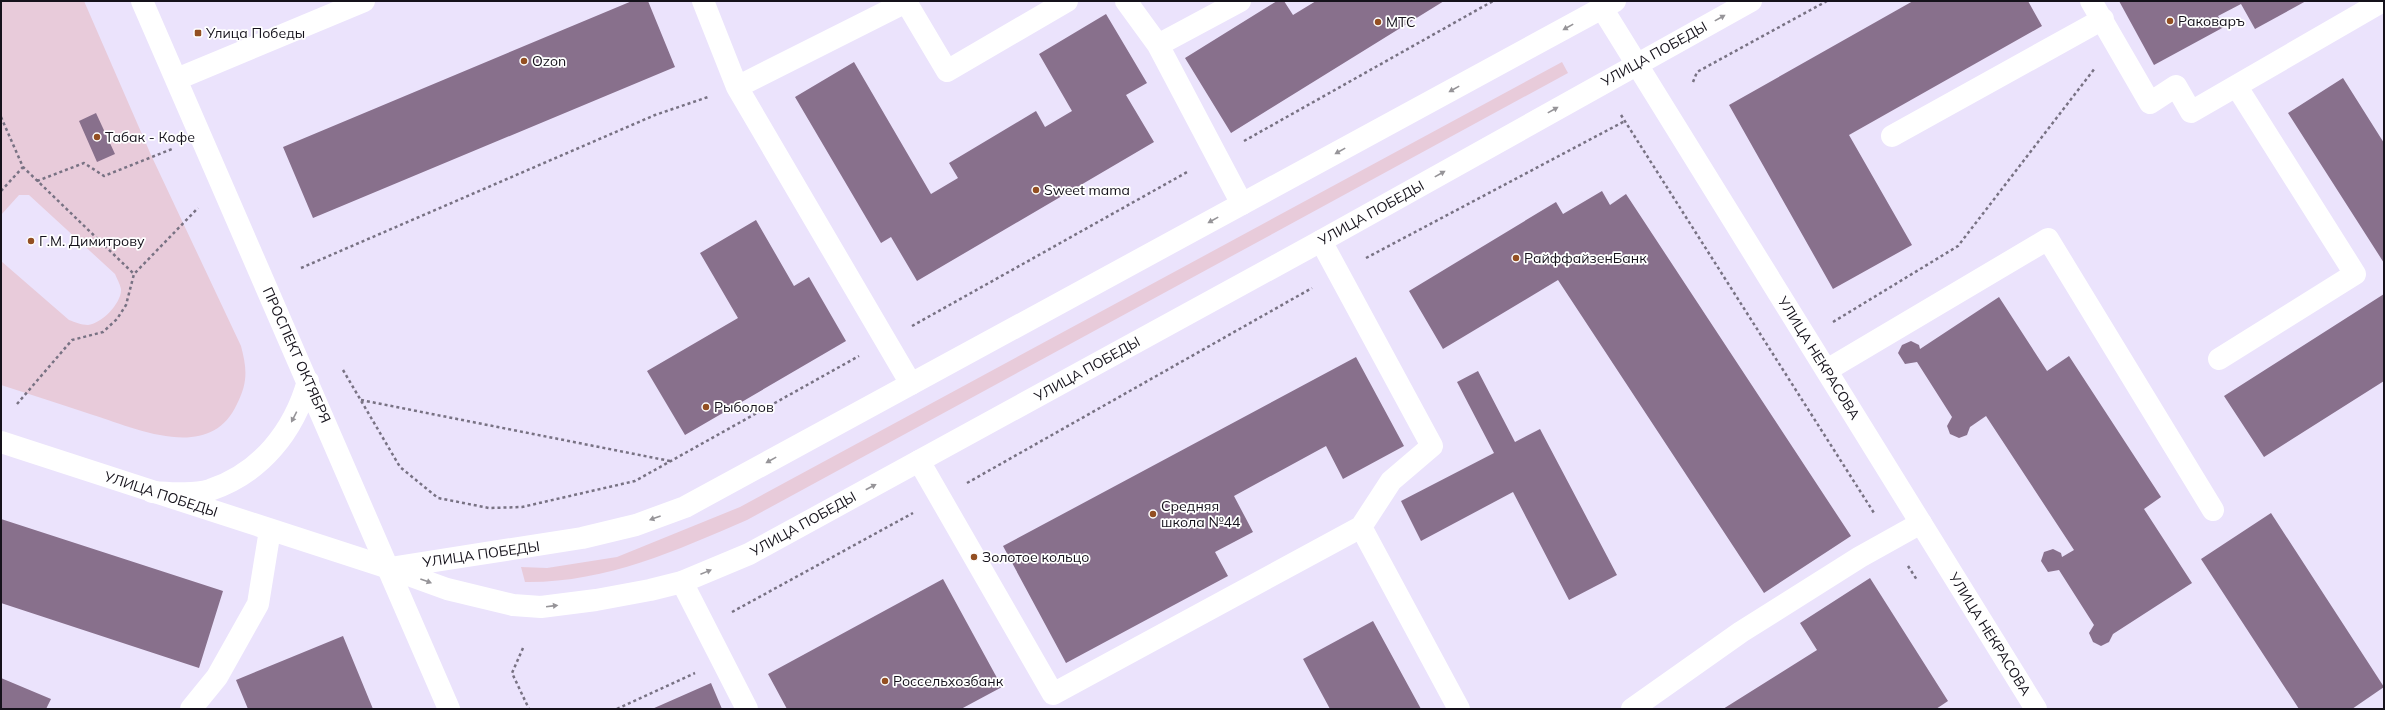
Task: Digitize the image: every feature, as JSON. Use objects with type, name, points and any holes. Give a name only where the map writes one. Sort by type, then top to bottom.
[{"type":"main road","name":"ПРОСПЕКТ ОКТЯБРЯ","points":[[142,1],[449,709]]},
{"type":"main road","points":[[177,79],[364,1]]},
{"type":"main road","points":[[703,1],[737,87],[911,384]]},
{"type":"main road","points":[[737,87],[906,2],[947,71],[1067,1]]},
{"type":"main road","points":[[1126,1],[1158,45],[1242,204]]},
{"type":"main road","points":[[1158,45],[1240,1]]},
{"type":"main road","name":"УЛИЦА ПОБЕДЫ","points":[[1,442],[454,590],[513,605],[540,607],[596,600],[682,582],[750,554],[1321,241],[1751,1]]},
{"type":"main road","points":[[2091,1],[2103,19],[2150,102],[2176,86],[2191,112],[2237,86],[2374,3]]},
{"type":"main road","name":"УЛИЦА ПОБЕДЫ","points":[[389,568],[582,538],[636,525],[684,507],[1609,4]]},
{"type":"main road","name":"УЛИЦА НЕКРАСОВА","points":[[1609,4],[1637,64],[2036,709]]},
{"type":"main road","points":[[1892,136],[2103,19]]},
{"type":"main road","points":[[2219,359],[2355,274],[2237,86]]},
{"type":"main road","points":[[1827,370],[2048,239],[2212,510]]},
{"type":"main road","points":[[919,461],[1052,694],[1361,527],[1391,481],[1432,446],[1321,241]]},
{"type":"main road","points":[[152,492],[184,494],[210,490],[239,477],[256,465],[284,434],[300,404],[308,381]]},
{"type":"main road","points":[[1632,709],[1740,632],[1860,557],[1921,523]]},
{"type":"main road","points":[[1361,527],[1459,709]]},
{"type":"main road","points":[[191,709],[217,677],[258,604],[270,530]]},
{"type":"main road","points":[[682,582],[706,626],[747,709]]},
{"type":"path","points":[[343,370],[400,467],[438,498],[489,508],[522,507],[634,481],[1493,1]]},
{"type":"path","points":[[1693,82],[1697,72],[1827,1]]},
{"type":"path","points":[[1807,337],[1958,246],[2115,41]]},
{"type":"path","points":[[301,268],[655,115],[737,87]]},
{"type":"path","points":[[1621,115],[1919,583]]},
{"type":"path","points":[[1,117],[23,168],[134,274]]},
{"type":"path","points":[[706,626],[940,498],[1338,273],[1625,121]]},
{"type":"path","points":[[37,181],[84,163],[104,176],[172,149]]},
{"type":"path","points":[[1,191],[23,168]]},
{"type":"path","points":[[17,404],[72,340],[103,332],[117,319],[126,305],[134,274],[198,208]]},
{"type":"path","points":[[360,400],[670,461]]},
{"type":"path","points":[[523,648],[512,673],[529,709]]},
{"type":"path","points":[[617,709],[723,661]]},
{"type":"shaded area","points":[[1,1],[84,1],[151,155],[241,346],[245,369],[245,382],[241,396],[225,422],[209,433],[191,437],[172,437],[151,433],[1,385],[1,261],[69,320],[80,324],[93,324],[110,312],[118,300],[121,289],[115,274],[29,195],[19,195],[1,215]]},
{"type":"shaded area","points":[[1562,62],[1568,73],[747,520],[666,554],[611,571],[555,581],[525,582],[521,567],[547,568],[617,557],[740,507]]},
{"type":"building","points":[[632,1],[648,1],[675,67],[313,218],[283,147]]},
{"type":"building","points":[[1277,1],[1284,1],[1293,15],[1316,1],[1444,1],[1231,133],[1185,58]]},
{"type":"building","points":[[1913,1],[2028,1],[2042,26],[1849,135],[1912,245],[1833,289],[1729,105]]},
{"type":"building","points":[[2119,1],[2306,1],[2255,29],[2241,4],[2218,16],[2224,27],[2154,65]]},
{"type":"building","points":[[1106,14],[1147,83],[1126,95],[1154,142],[917,281],[891,237],[881,243],[795,97],[854,62],[931,194],[958,178],[949,163],[1036,111],[1045,127],[1072,111],[1039,54]]},
{"type":"building","points":[[2343,78],[2384,143],[2384,263],[2288,113]]},
{"type":"building","name":"Табак - Кофе","points":[[96,113],[115,154],[97,162],[79,121]]},
{"type":"building","points":[[1602,191],[1610,205],[1626,194],[1851,536],[1764,593],[1558,280],[1443,349],[1409,291],[1556,202],[1563,214]]},
{"type":"building","points":[[756,220],[794,286],[809,277],[846,341],[685,435],[647,371],[738,318],[700,253]]},
{"type":"building","points":[[2384,294],[2384,381],[2264,457],[2224,396]]},
{"type":"building","points":[[1999,297],[2047,371],[2069,356],[2161,497],[2144,509],[2192,583],[2113,634],[2109,642],[2101,646],[2093,642],[2089,633],[2094,625],[2059,570],[2048,572],[2041,561],[2044,552],[2053,549],[2061,553],[2062,557],[2074,550],[1986,416],[1970,427],[1967,435],[1959,438],[1950,434],[1947,426],[1952,417],[1917,362],[1905,364],[1898,353],[1902,345],[1911,341],[1919,345],[1920,349]]},
{"type":"building","name":"Средняя школа №44","points":[[1356,357],[1404,446],[1343,479],[1326,446],[1234,496],[1253,532],[1215,552],[1228,576],[1066,663],[1003,546]]},
{"type":"building","points":[[1478,371],[1515,442],[1540,429],[1617,575],[1569,600],[1513,492],[1421,541],[1401,501],[1494,453],[1457,382]]},
{"type":"building","points":[[2271,513],[2384,687],[2352,709],[2299,709],[2201,559]]},
{"type":"building","points":[[1,519],[223,591],[199,668],[1,603]]},
{"type":"building","points":[[1870,578],[1948,701],[1936,709],[1723,709],[1817,650],[1800,623]]},
{"type":"building","points":[[943,579],[1002,687],[961,709],[787,709],[768,674]]},
{"type":"building","points":[[1373,621],[1421,709],[1330,709],[1303,659]]},
{"type":"building","points":[[343,636],[373,709],[248,709],[236,680]]},
{"type":"building","points":[[1,678],[51,699],[46,709],[1,709]]},
{"type":"building","points":[[711,683],[722,709],[652,709]]},
{"type":"place","name":"Раковаръ","points":[[2170,21]]},
{"type":"place","name":"МТС","points":[[1378,22]]},
{"type":"place","name":"Улица Победы","points":[[198,33]]},
{"type":"place","name":"Ozon","points":[[524,61]]},
{"type":"place","name":"Табак - Кофе","points":[[97,137]]},
{"type":"place","name":"Sweet mama","points":[[1036,190]]},
{"type":"place","name":"Г.М. Димитрову","points":[[31,241]]},
{"type":"place","name":"РайффайзенБанк","points":[[1516,258]]},
{"type":"place","name":"Рыболов","points":[[706,407]]},
{"type":"place","name":"Средняя школа №44","points":[[1153,514]]},
{"type":"place","name":"Золотое кольцо","points":[[974,557]]},
{"type":"place","name":"Россельхозбанк","points":[[885,681]]}]
